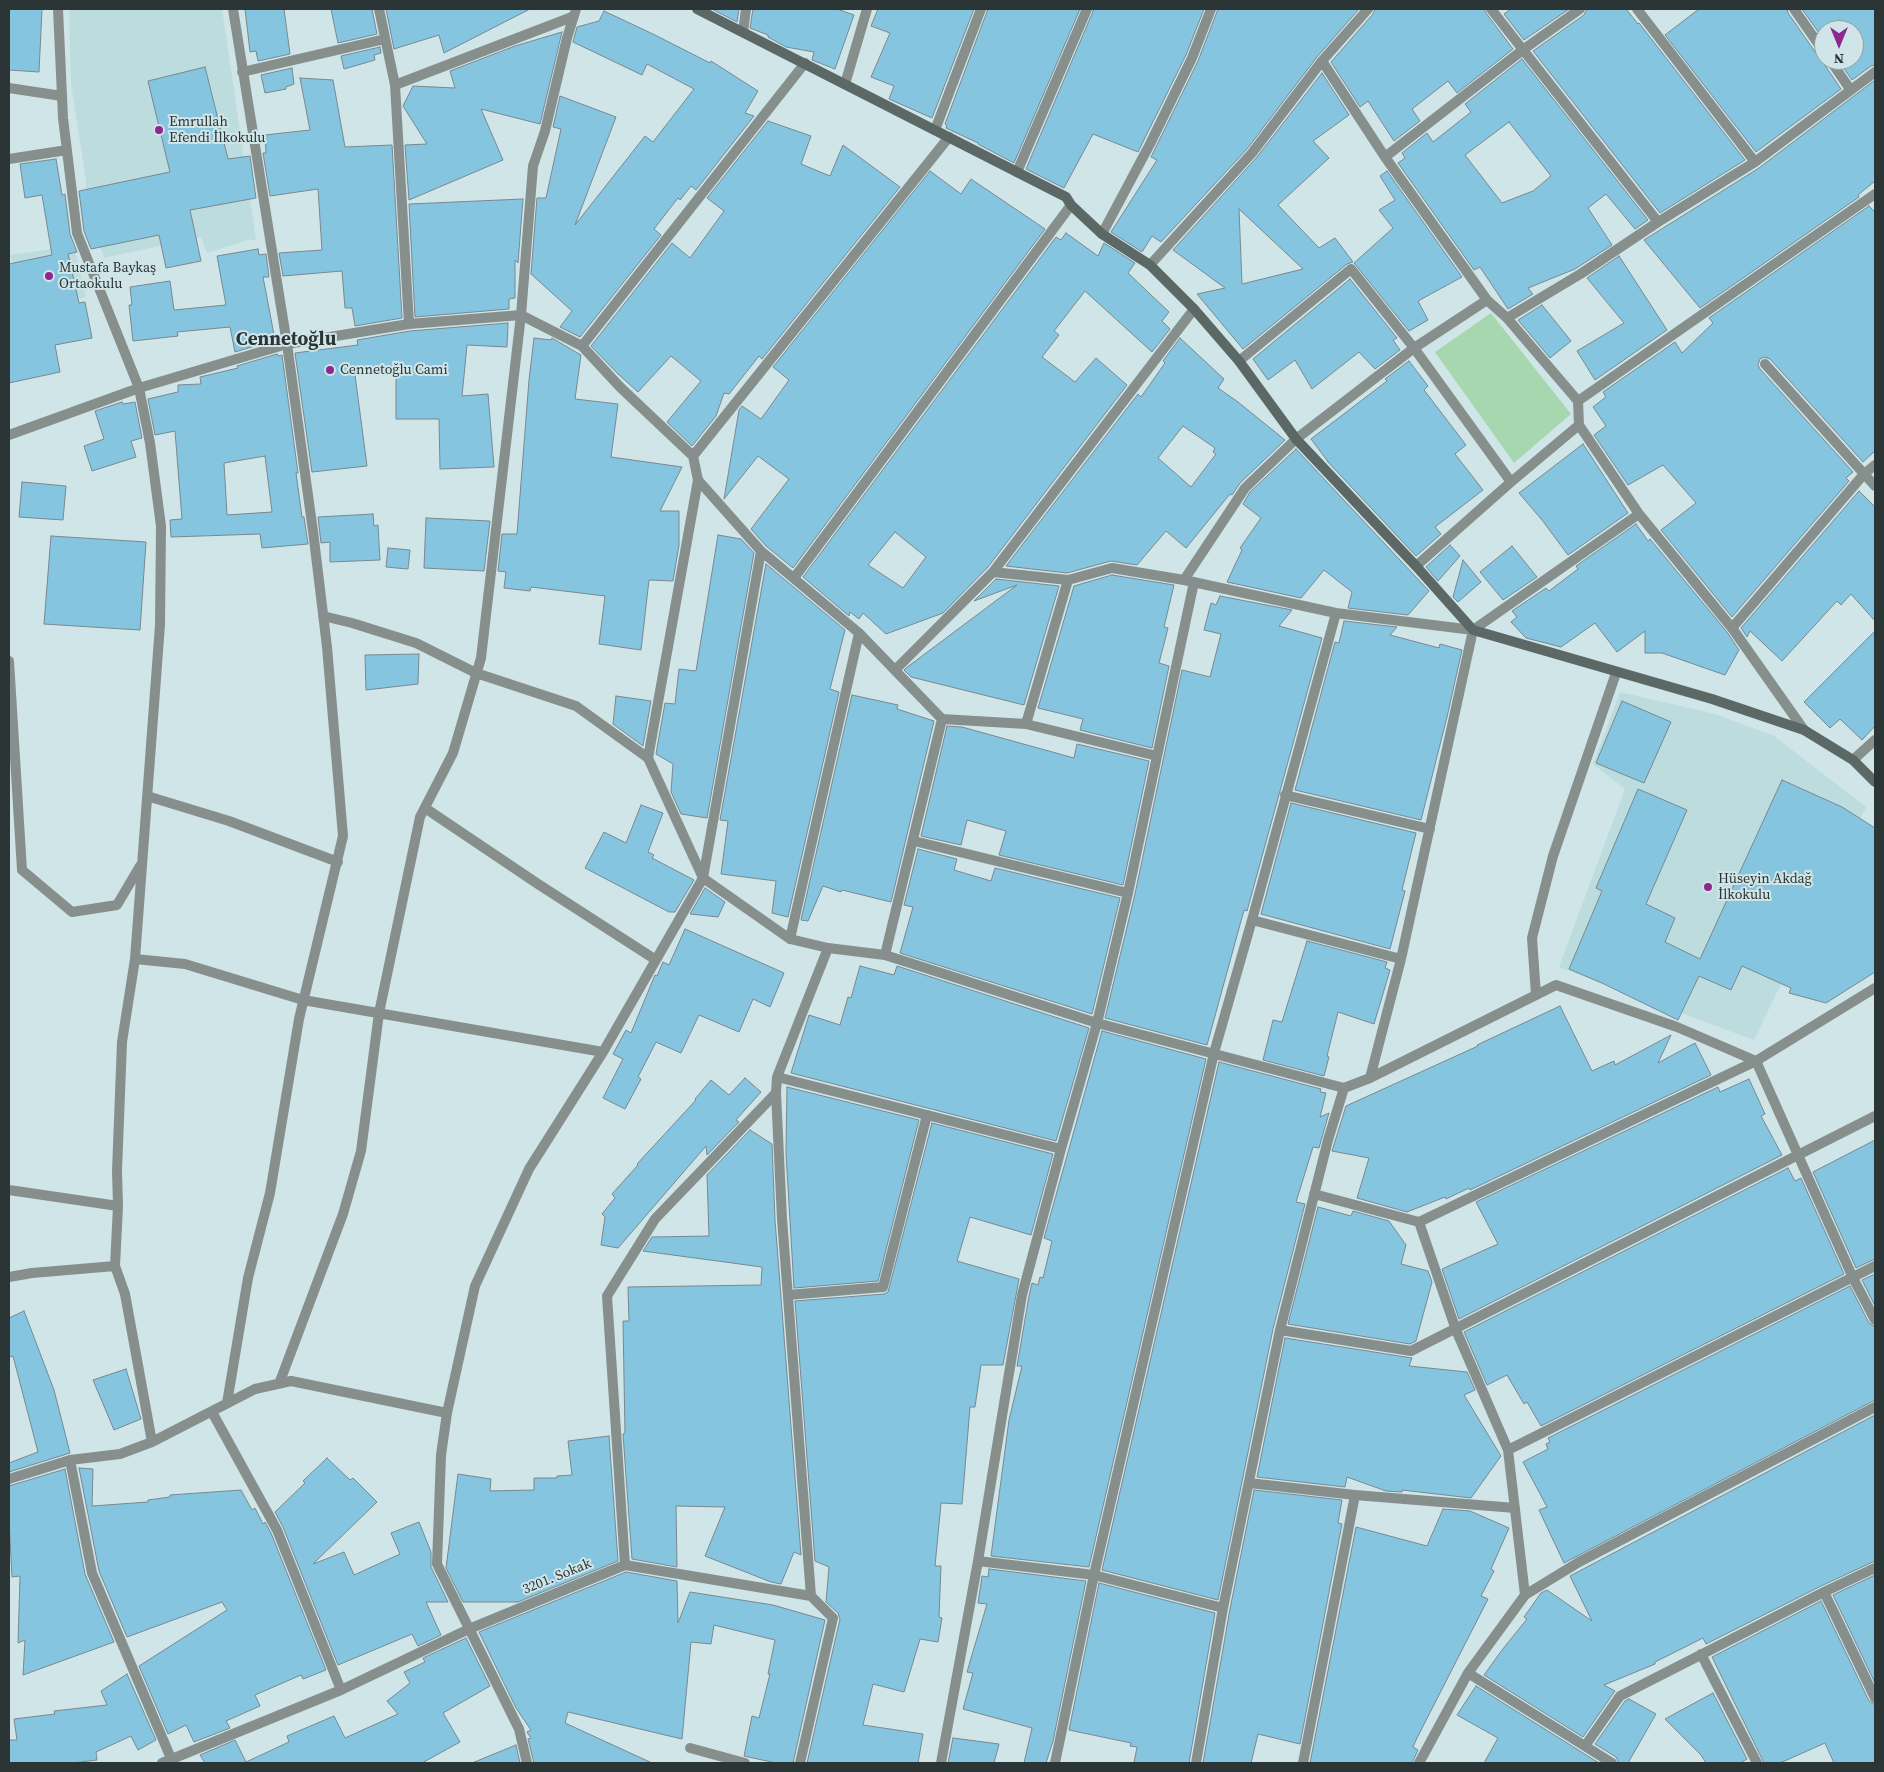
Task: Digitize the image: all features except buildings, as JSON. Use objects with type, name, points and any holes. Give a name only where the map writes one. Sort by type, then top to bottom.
[{"type":"main road","points":[[697,9],[1066,197],[1071,206],[1102,234],[1150,264],[1194,309],[1239,361],[1296,439],[1416,566],[1473,630],[1712,699],[1804,730],[1853,760],[1875,782]]},
{"type":"street","points":[[58,9],[62,96],[77,233],[140,388],[150,443],[161,526],[160,625],[146,796],[136,959],[122,1042],[115,1266],[126,1294],[152,1442]]},
{"type":"street","points":[[227,1404],[248,1278],[270,1193],[303,1000],[343,836],[323,616],[313,530],[287,344],[233,9]]},
{"type":"street","points":[[379,9],[395,85],[409,324]]},
{"type":"street","points":[[743,32],[746,9]]},
{"type":"street","points":[[845,84],[867,9]]},
{"type":"street","points":[[935,130],[981,9]]},
{"type":"street","points":[[1017,172],[1087,9]]},
{"type":"street","points":[[1102,234],[1188,67],[1211,9]]},
{"type":"street","points":[[1150,264],[1252,153],[1322,61],[1368,9]]},
{"type":"street","points":[[1491,9],[1658,222]]},
{"type":"street","points":[[1385,157],[1580,9]]},
{"type":"street","points":[[1637,9],[1755,162]]},
{"type":"street","points":[[1794,9],[1814,38]]},
{"type":"street","points":[[395,85],[574,13]]},
{"type":"street","points":[[279,1384],[343,1214],[361,1151],[379,1012],[420,817],[453,753],[482,648],[521,315],[533,166],[545,131],[574,13]]},
{"type":"street","points":[[242,72],[385,39]]},
{"type":"street","points":[[1322,61],[1385,157],[1488,300],[1507,318],[1578,401],[1579,425],[1639,514],[1732,628],[1804,730]]},
{"type":"street","points":[[582,346],[805,63]]},
{"type":"street","points":[[1837,70],[1850,89]]},
{"type":"street","points":[[1507,318],[1582,274],[1658,222],[1755,162],[1875,72]]},
{"type":"street","points":[[9,88],[62,96]]},
{"type":"street","points":[[693,456],[949,137]]},
{"type":"street","points":[[9,159],[67,150]]},
{"type":"street","points":[[1578,401],[1875,194]]},
{"type":"street","points":[[794,578],[1071,206]]},
{"type":"street","points":[[1239,361],[1351,269],[1414,348],[1511,482]]},
{"type":"street","points":[[941,1763],[978,1561],[1022,1295],[1061,1149],[1098,1023],[1157,756],[1190,581],[1245,488],[1296,439],[1414,348],[1488,300]]},
{"type":"street","points":[[896,670],[994,572],[1194,309]]},
{"type":"street","points":[[9,436],[140,388],[287,344],[409,324],[521,315],[582,346],[620,387],[693,456],[698,480],[648,758]]},
{"type":"street","points":[[1765,364],[1875,486]]},
{"type":"street","points":[[1416,566],[1579,425]]},
{"type":"street","points":[[1732,628],[1864,474],[1875,466]]},
{"type":"street","points":[[698,480],[761,550],[859,633],[942,719],[1026,724],[1157,756]]},
{"type":"street","points":[[994,572],[1068,580],[1112,568],[1190,581],[1336,613],[1473,630],[1639,514]]},
{"type":"street","points":[[527,1763],[519,1729],[436,1564],[441,1455],[446,1413],[475,1286],[529,1169],[603,1052],[704,878],[761,550]]},
{"type":"street","points":[[1026,724],[1068,580]]},
{"type":"street","points":[[1055,1763],[1094,1575],[1214,1053],[1336,613]]},
{"type":"street","points":[[323,616],[416,643],[476,673],[576,706],[648,758],[704,878],[790,938],[828,948],[885,955],[1098,1023],[1344,1088],[1370,1078],[1556,985],[1678,1027],[1756,1061],[1853,1278],[1875,1320]]},
{"type":"street","points":[[1370,1078],[1401,959],[1473,630]]},
{"type":"street","points":[[790,938],[859,633]]},
{"type":"street","points":[[9,661],[22,870],[72,912],[117,905],[142,862]]},
{"type":"street","points":[[1536,995],[1532,938],[1553,856],[1616,672]]},
{"type":"street","points":[[885,955],[942,719]]},
{"type":"street","points":[[1853,760],[1875,740]]},
{"type":"street","points":[[1285,795],[1430,829]]},
{"type":"street","points":[[146,796],[229,821],[338,862]]},
{"type":"street","points":[[425,808],[656,960]]},
{"type":"street","points":[[914,841],[1128,893]]},
{"type":"street","points":[[1252,920],[1401,959]]},
{"type":"street","points":[[812,1596],[782,1219],[776,1093],[777,1077],[828,948]]},
{"type":"street","points":[[136,959],[185,964],[303,1000],[603,1052]]},
{"type":"street","points":[[1314,1194],[1419,1222],[1756,1061],[1875,988]]},
{"type":"street","points":[[777,1077],[1061,1149]]},
{"type":"street","points":[[1196,1763],[1223,1608],[1280,1330],[1328,1140],[1344,1088]]},
{"type":"street","points":[[776,1093],[655,1220],[608,1296],[625,1565],[812,1596],[833,1618],[800,1763]]},
{"type":"street","points":[[788,1295],[883,1287],[927,1115]]},
{"type":"street","points":[[1280,1330],[1411,1351],[1456,1330],[1875,1116]]},
{"type":"street","points":[[9,1190],[118,1206]]},
{"type":"street","points":[[1419,1222],[1456,1330],[1508,1450],[1525,1595]]},
{"type":"street","points":[[9,1277],[32,1273],[115,1266]]},
{"type":"street","points":[[1508,1450],[1875,1266]]},
{"type":"street","points":[[9,1479],[70,1460],[120,1454],[152,1442],[255,1389],[291,1381],[446,1413]]},
{"type":"street","points":[[1419,1763],[1468,1673],[1525,1595],[1588,1557],[1875,1407]]},
{"type":"street","points":[[212,1412],[277,1530],[341,1690]]},
{"type":"street","points":[[70,1460],[92,1573],[169,1762]]},
{"type":"street","points":[[1249,1483],[1355,1495],[1515,1508]]},
{"type":"street","points":[[1303,1763],[1355,1495]]},
{"type":"street","points":[[978,1561],[1094,1575],[1223,1608]]},
{"type":"street","name":"3201. Sokak","points":[[169,1762],[341,1690],[469,1629],[625,1565]]},
{"type":"street","points":[[1585,1746],[1620,1696],[1875,1568]]},
{"type":"street","points":[[1824,1592],[1875,1698]]},
{"type":"street","points":[[1701,1654],[1757,1763]]},
{"type":"street","points":[[1468,1673],[1612,1763]]},
{"type":"street","points":[[690,1748],[745,1763]]},
{"type":"shaded area","name":"Emrullah Efendi İlkokulu","points":[[69,9],[222,9],[256,240],[248,240],[207,253],[201,237],[104,258],[87,206],[86,180],[71,84]]},
{"type":"shaded area","name":"Mustafa Baykaş Ortaokulu","points":[[74,246],[86,297],[30,310],[10,255]]},
{"type":"shaded area","name":"Hüseyin Akdağ İlkokulu","points":[[1620,692],[1715,714],[1774,736],[1866,807],[1754,1040],[1559,967],[1625,789],[1593,764]]},
{"type":"green space","points":[[1491,313],[1571,414],[1514,463],[1435,352]]},
{"type":"place","name":"Emrullah Efendi İlkokulu","points":[[159,130]]},
{"type":"place","name":"Mustafa Baykaş Ortaokulu","points":[[49,276]]},
{"type":"place","name":"Cennetoğlu Cami","points":[[330,370]]},
{"type":"place","name":"Hüseyin Akdağ İlkokulu","points":[[1708,887]]},
{"type":"district","name":"Cennetoğlu","points":[[286,340]]}]
